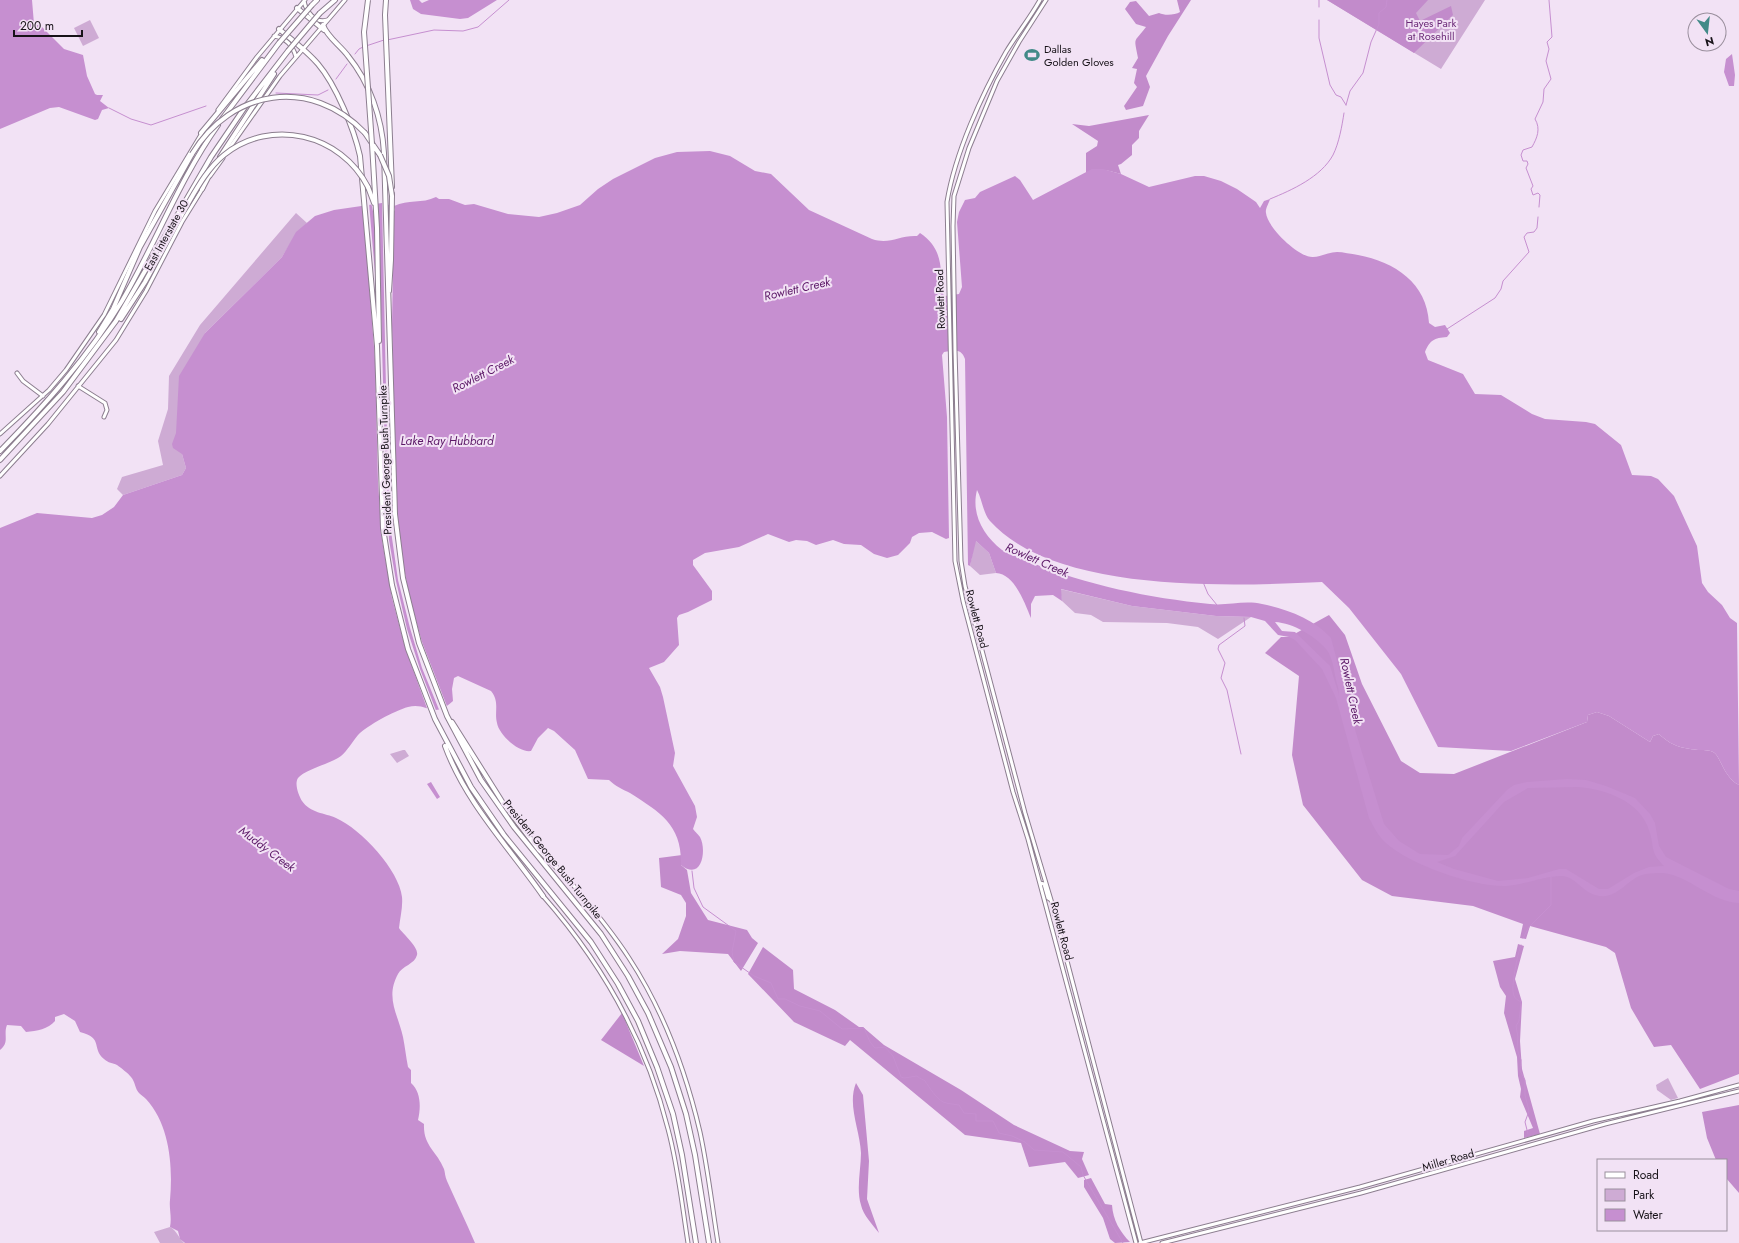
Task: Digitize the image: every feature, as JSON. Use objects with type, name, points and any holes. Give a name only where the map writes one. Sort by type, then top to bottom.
[{"type":"highway","points":[[0,451],[86,356],[123,300],[171,204],[203,148],[234,102],[279,43],[316,0]]},
{"type":"highway","points":[[0,460],[63,392],[107,334],[132,296],[211,156],[249,102],[288,51],[320,13],[334,0]]},
{"type":"highway","points":[[368,0],[364,32],[377,217],[378,365]]},
{"type":"highway","points":[[386,0],[384,14],[391,144],[392,196],[389,292]]},
{"type":"highway","points":[[297,8],[322,26],[358,70],[374,103],[383,140],[389,292]]},
{"type":"highway","points":[[279,29],[320,66],[334,87],[356,140],[363,172],[378,365]]},
{"type":"highway","points":[[201,133],[266,55],[279,43]]},
{"type":"highway","points":[[202,189],[209,174],[288,51]]},
{"type":"highway","points":[[86,356],[113,309],[140,247],[192,154],[216,123],[240,107],[253,102],[273,98],[306,99],[320,103],[341,113],[368,136],[386,165],[392,196]]},
{"type":"highway","points":[[107,334],[112,331],[139,293],[186,207],[208,171],[227,152],[254,139],[271,135],[288,134],[319,141],[346,158],[366,183],[373,199],[377,217]]},
{"type":"highway","name":"President George Bush Turnpike","points":[[389,292],[394,497],[399,554],[417,635],[430,674],[447,716],[477,772],[504,814],[584,911],[608,944],[628,976],[648,1013],[671,1067],[686,1114],[694,1151],[709,1243]]},
{"type":"highway","name":"President George Bush Turnpike","points":[[378,365],[381,502],[389,573],[410,657],[443,738],[485,808],[515,848],[586,935],[610,970],[634,1013],[654,1059],[673,1114],[682,1155],[696,1243]]},
{"type":"highway","points":[[457,733],[503,803],[525,833],[539,850],[568,879]]},
{"type":"highway","points":[[443,738],[452,765],[465,788],[492,828],[543,896]]},
{"type":"main road","name":"East Interstate 30","points":[[0,434],[44,396],[66,370],[104,315],[155,211],[201,133],[279,29],[304,0]]},
{"type":"main road","points":[[304,0],[306,9],[317,19],[323,21],[328,19]]},
{"type":"main road","name":"East Interstate 30","points":[[0,476],[48,424],[110,348],[128,322],[202,189],[255,110],[302,49],[345,0]]},
{"type":"main road","name":"Rowlett Road","points":[[1040,0],[1005,54],[992,78],[969,130],[947,200],[954,539],[956,572],[1013,792],[1040,883],[1136,1243]]},
{"type":"main road","name":"Rowlett Road","points":[[1046,0],[997,81],[969,148],[954,201],[955,350],[961,554],[964,578],[1026,813],[1051,900],[1140,1243]]},
{"type":"main road","points":[[274,36],[283,39],[292,46],[296,57]]},
{"type":"main road","points":[[1005,54],[1011,56]]},
{"type":"main road","points":[[947,200],[954,201]]},
{"type":"main road","points":[[17,373],[25,383],[44,396]]},
{"type":"main road","points":[[78,386],[104,403],[107,410],[104,417]]},
{"type":"main road","points":[[568,879],[600,917],[629,958],[669,1035],[684,1076],[700,1132],[718,1243]]},
{"type":"main road","points":[[1040,883],[1044,884],[1048,898],[1051,900]]},
{"type":"main road","points":[[543,896],[577,936],[603,974],[622,1009],[643,1055],[668,1130],[688,1243]]},
{"type":"main road","name":"Miller Road","points":[[1140,1243],[1350,1190],[1593,1121],[1739,1085]]},
{"type":"main road","name":"Miller Road","points":[[1162,1243],[1361,1193],[1605,1124],[1739,1091]]},
{"type":"main road","points":[[1515,1144],[1517,1149]]},
{"type":"main road","points":[[1494,1150],[1496,1155]]},
{"type":"main road","points":[[1117,1171],[1122,1169]]},
{"type":"main road","points":[[1132,1243],[1134,1236]]},
{"type":"green space","points":[[1177,0],[1191,0],[1168,36],[1146,76],[1150,87],[1143,106],[1126,110],[1124,106],[1137,87],[1134,83],[1137,69],[1132,68],[1138,58],[1135,43],[1146,27],[1136,24],[1125,9],[1130,2],[1136,1],[1149,16],[1159,13],[1164,15],[1173,14],[1180,12]]},
{"type":"green space","name":"Hayes Park at Rosehill","points":[[1327,0],[1485,0],[1441,69]]},
{"type":"green space","points":[[1327,0],[1428,0],[1416,13],[1420,21],[1451,6],[1453,15],[1414,53]]},
{"type":"green space","points":[[90,20],[99,38],[83,46],[74,28]]},
{"type":"green space","points":[[1149,115],[1139,131],[1139,138],[1132,145],[1132,155],[1118,165],[1121,174],[1099,169],[1086,173],[1086,153],[1097,146],[1098,141],[1072,124],[1089,126]]},
{"type":"green space","points":[[296,213],[307,223],[293,239],[282,257],[205,333],[182,454],[186,468],[182,475],[123,495],[117,489],[122,477],[163,465],[158,441],[168,409],[169,376],[200,325]]},
{"type":"green space","points":[[975,540],[989,553],[996,573],[980,575],[970,566]]},
{"type":"green space","points":[[1060,589],[1132,606],[1216,616],[1251,617],[1218,639],[1198,627],[1167,623],[1103,622],[1091,615],[1075,613],[1062,601]]},
{"type":"green space","points":[[1329,615],[1345,635],[1362,684],[1401,761],[1420,773],[1454,774],[1587,722],[1588,715],[1597,712],[1609,716],[1650,742],[1653,736],[1659,734],[1677,746],[1710,751],[1716,754],[1729,777],[1739,785],[1739,1074],[1700,1089],[1671,1045],[1654,1047],[1631,1008],[1615,953],[1606,947],[1530,926],[1526,939],[1520,938],[1523,924],[1473,906],[1392,896],[1362,880],[1303,805],[1292,755],[1299,676],[1265,653],[1281,637],[1289,637]]},
{"type":"green space","points":[[405,750],[409,756],[397,763],[390,754]]},
{"type":"green space","points":[[682,855],[681,865],[687,870],[691,893],[708,920],[747,930],[752,938],[758,943],[741,971],[728,954],[680,951],[662,954],[678,939],[686,916],[686,903],[681,895],[661,887],[659,858]]},
{"type":"green space","points":[[1518,944],[1524,946],[1515,979],[1522,1002],[1520,1041],[1522,1069],[1540,1134],[1524,1138],[1524,1131],[1533,1128],[1520,1097],[1521,1089],[1518,1076],[1517,1057],[1504,1013],[1506,996],[1500,987],[1493,961],[1515,957]]},
{"type":"green space","points":[[763,947],[793,970],[794,989],[835,1010],[859,1027],[863,1027],[884,1045],[961,1090],[1014,1125],[1070,1151],[1084,1152],[1082,1159],[1089,1175],[1078,1178],[1065,1162],[1029,1167],[1021,1143],[965,1135],[850,1040],[845,1046],[794,1022],[748,974]]},
{"type":"green space","points":[[622,1013],[644,1066],[601,1040]]},
{"type":"green space","points":[[1668,1078],[1678,1098],[1671,1100],[1657,1090],[1656,1085]]},
{"type":"green space","points":[[856,1083],[863,1095],[869,1161],[867,1199],[879,1233],[868,1220],[862,1209],[860,1199],[859,1186],[861,1153],[853,1109]]},
{"type":"green space","points":[[1739,1105],[1739,1193],[1727,1179],[1727,1159],[1716,1159],[1707,1138],[1702,1112]]},
{"type":"green space","points":[[1091,1178],[1105,1204],[1112,1205],[1114,1216],[1118,1225],[1130,1242],[1115,1243],[1110,1239],[1103,1218],[1084,1187],[1084,1180]]},
{"type":"green space","points":[[170,1227],[184,1243],[160,1243],[154,1232]]},
{"type":"water","points":[[0,0],[32,0],[34,24],[41,26],[64,49],[83,55],[87,76],[95,94],[103,95],[100,101],[109,108],[102,110],[98,119],[95,120],[59,107],[50,108],[0,129]]},
{"type":"water","points":[[410,0],[419,0],[422,3],[429,0],[497,0],[468,18],[460,19],[421,14],[413,9]]},
{"type":"water","points":[[1732,54],[1735,75],[1734,86],[1729,86],[1724,72],[1726,59]]},
{"type":"water","name":"Lake Ray Hubbard","points":[[710,151],[730,156],[755,171],[771,174],[809,210],[878,241],[917,236],[920,233],[928,239],[937,252],[941,267],[942,293],[945,296],[959,294],[962,287],[957,222],[959,212],[965,200],[975,198],[980,192],[1015,176],[1020,180],[1033,200],[1092,169],[1103,169],[1121,174],[1149,187],[1195,176],[1204,176],[1221,181],[1237,189],[1256,202],[1260,208],[1264,201],[1270,199],[1266,211],[1268,219],[1285,241],[1300,253],[1313,257],[1334,252],[1347,253],[1372,258],[1396,269],[1407,277],[1422,296],[1427,309],[1429,323],[1435,327],[1445,325],[1450,333],[1447,337],[1439,338],[1431,342],[1425,352],[1428,360],[1463,374],[1475,394],[1501,395],[1532,414],[1545,419],[1595,424],[1621,445],[1632,475],[1651,476],[1658,479],[1674,496],[1697,546],[1702,583],[1708,592],[1722,605],[1730,618],[1737,623],[1739,785],[1729,777],[1716,754],[1713,752],[1677,746],[1659,734],[1653,736],[1650,742],[1609,716],[1597,712],[1588,715],[1587,722],[1511,751],[1438,747],[1401,674],[1349,608],[1322,582],[1285,584],[1195,584],[1147,580],[1100,573],[1057,562],[1019,545],[990,521],[977,490],[977,516],[984,531],[1002,550],[1052,570],[1096,584],[1141,594],[1187,601],[1216,604],[1262,604],[1290,612],[1316,625],[1331,638],[1356,733],[1384,824],[1399,841],[1420,854],[1448,855],[1459,846],[1462,838],[1507,790],[1514,785],[1527,782],[1567,779],[1586,780],[1606,786],[1635,798],[1650,814],[1655,823],[1659,846],[1666,857],[1729,889],[1739,891],[1739,903],[1729,902],[1673,875],[1663,873],[1639,876],[1611,895],[1598,896],[1587,891],[1573,880],[1563,876],[1549,877],[1506,886],[1493,885],[1460,879],[1426,867],[1410,859],[1386,843],[1376,831],[1369,818],[1336,698],[1322,669],[1295,640],[1278,635],[1265,621],[1251,617],[1216,616],[1132,606],[1061,589],[1062,601],[1053,595],[1035,596],[1031,604],[1031,618],[1014,584],[1009,578],[996,573],[989,553],[976,541],[970,566],[968,565],[965,359],[959,352],[944,352],[942,355],[947,417],[949,538],[946,539],[932,532],[919,533],[912,537],[910,543],[898,555],[887,558],[874,554],[861,545],[844,544],[833,540],[816,545],[807,541],[796,540],[789,542],[768,534],[739,547],[705,553],[693,560],[693,565],[712,591],[712,600],[679,615],[677,618],[679,645],[664,662],[649,668],[660,687],[663,697],[675,753],[673,766],[695,806],[697,817],[693,829],[700,837],[703,856],[698,867],[694,870],[688,869],[681,865],[678,840],[668,822],[660,814],[609,780],[588,779],[575,750],[554,731],[548,728],[538,738],[531,751],[526,751],[515,746],[501,733],[496,719],[495,699],[491,691],[458,676],[454,678],[452,689],[453,701],[446,707],[435,710],[415,706],[402,709],[389,715],[362,731],[346,751],[337,759],[306,772],[298,778],[297,790],[305,805],[313,810],[346,823],[356,831],[386,863],[399,886],[402,897],[402,909],[399,928],[416,948],[417,955],[414,961],[402,969],[398,974],[394,983],[393,998],[403,1037],[408,1067],[411,1070],[411,1083],[418,1095],[420,1110],[418,1120],[424,1124],[424,1132],[428,1143],[444,1169],[446,1179],[475,1243],[185,1243],[180,1239],[178,1231],[170,1227],[171,1174],[165,1134],[154,1109],[140,1094],[130,1075],[117,1065],[104,1059],[98,1051],[95,1040],[87,1034],[80,1032],[75,1021],[64,1014],[55,1017],[55,1021],[49,1026],[34,1031],[26,1032],[21,1026],[7,1025],[6,1041],[0,1050],[0,528],[37,513],[92,518],[102,515],[114,507],[123,495],[182,475],[186,468],[182,454],[173,448],[172,444],[176,433],[179,376],[205,333],[282,257],[296,232],[315,216],[334,210],[382,203],[389,205],[393,212],[395,210],[394,206],[399,204],[436,197],[439,199],[449,199],[465,205],[474,204],[508,214],[539,217],[557,213],[580,205],[598,189],[613,179],[655,158],[677,152]],"holes":[[[1275,622],[1289,625],[1303,631],[1316,639],[1326,649],[1331,657],[1338,687],[1342,691],[1340,698],[1330,666],[1295,632],[1282,631]],[[1578,787],[1599,790],[1610,794],[1630,804],[1638,811],[1649,830],[1654,852],[1664,866],[1649,867],[1634,873],[1608,889],[1599,889],[1566,869],[1559,869],[1528,878],[1498,881],[1454,869],[1437,862],[1455,856],[1504,802],[1528,788]]]},
{"type":"water","points":[[431,782],[440,797],[437,799],[427,784]]},
{"type":"pier","points":[[378,201],[386,490],[389,540],[396,581],[407,629],[420,669],[437,713],[428,711],[405,647],[392,598],[382,540],[378,482],[375,360],[363,204],[369,203],[376,285],[375,221],[371,202]]},
{"type":"pier","points":[[382,201],[388,202],[389,255],[394,203],[392,326],[396,498],[400,546],[409,595],[422,642],[448,709],[440,712],[422,668],[410,628],[398,580],[391,531],[388,481]]},
{"type":"waterway","points":[[387,40],[434,30],[463,31],[478,27],[509,0]]},
{"type":"waterway","points":[[1319,0],[1319,7]]},
{"type":"waterway","points":[[1346,105],[1350,91],[1363,73],[1371,42],[1379,24],[1379,13],[1386,7],[1387,0]]},
{"type":"waterway","points":[[1539,207],[1540,195],[1538,193],[1533,195],[1531,189],[1533,186],[1526,168],[1528,164],[1527,161],[1523,161],[1521,155],[1523,150],[1532,147],[1538,133],[1538,126],[1535,119],[1543,102],[1544,89],[1551,79],[1546,61],[1549,49],[1547,42],[1552,37],[1549,0]]},
{"type":"waterway","points":[[1319,20],[1319,38],[1330,85],[1336,95],[1341,97],[1346,105]]},
{"type":"waterway","points":[[366,46],[384,40]]},
{"type":"waterway","points":[[355,54],[363,47]]},
{"type":"waterway","points":[[336,79],[347,64]]},
{"type":"waterway","points":[[276,93],[318,95],[328,90]]},
{"type":"waterway","points":[[109,108],[131,119],[151,125],[206,106]]},
{"type":"waterway","points":[[1270,199],[1305,182],[1328,163],[1337,145],[1344,113]]},
{"type":"waterway","points":[[1447,329],[1495,298],[1501,289],[1503,281],[1529,252],[1524,237],[1527,233],[1534,232],[1537,228],[1538,217]]},
{"type":"waterway","points":[[1203,582],[1208,594],[1217,605]]},
{"type":"waterway","points":[[1241,754],[1227,690],[1221,678],[1225,663],[1218,649],[1219,645],[1245,626],[1244,618]]},
{"type":"waterway","name":"Rowlett Creek","points":[[1340,684],[1341,702]]},
{"type":"waterway","points":[[692,871],[694,888],[703,907],[736,931],[732,952],[734,962],[754,976],[771,983],[778,999],[785,999],[800,1006],[820,1011],[842,1029],[864,1028],[870,1042],[875,1048],[885,1047],[893,1056],[901,1077],[917,1076],[925,1081],[935,1095],[943,1102],[959,1105],[964,1113],[976,1114],[976,1121],[993,1121],[999,1133],[1012,1136],[1025,1142],[1034,1150],[1063,1152],[1081,1167],[1083,1175],[1123,1243]]},
{"type":"waterway","points":[[1523,938],[1529,927],[1551,905],[1551,877]]},
{"type":"waterway","points":[[1521,945],[1515,970],[1513,992],[1515,998],[1521,1002],[1519,1021],[1516,1026],[1518,1037],[1517,1049],[1521,1060],[1520,1071],[1525,1080],[1525,1095],[1529,1111],[1525,1122],[1528,1134]]},
{"type":"place","name":"Dallas Golden Gloves","points":[[1032,55]]},
{"type":"water label","name":"Muddy Creek","points":[[267,849]]}]
